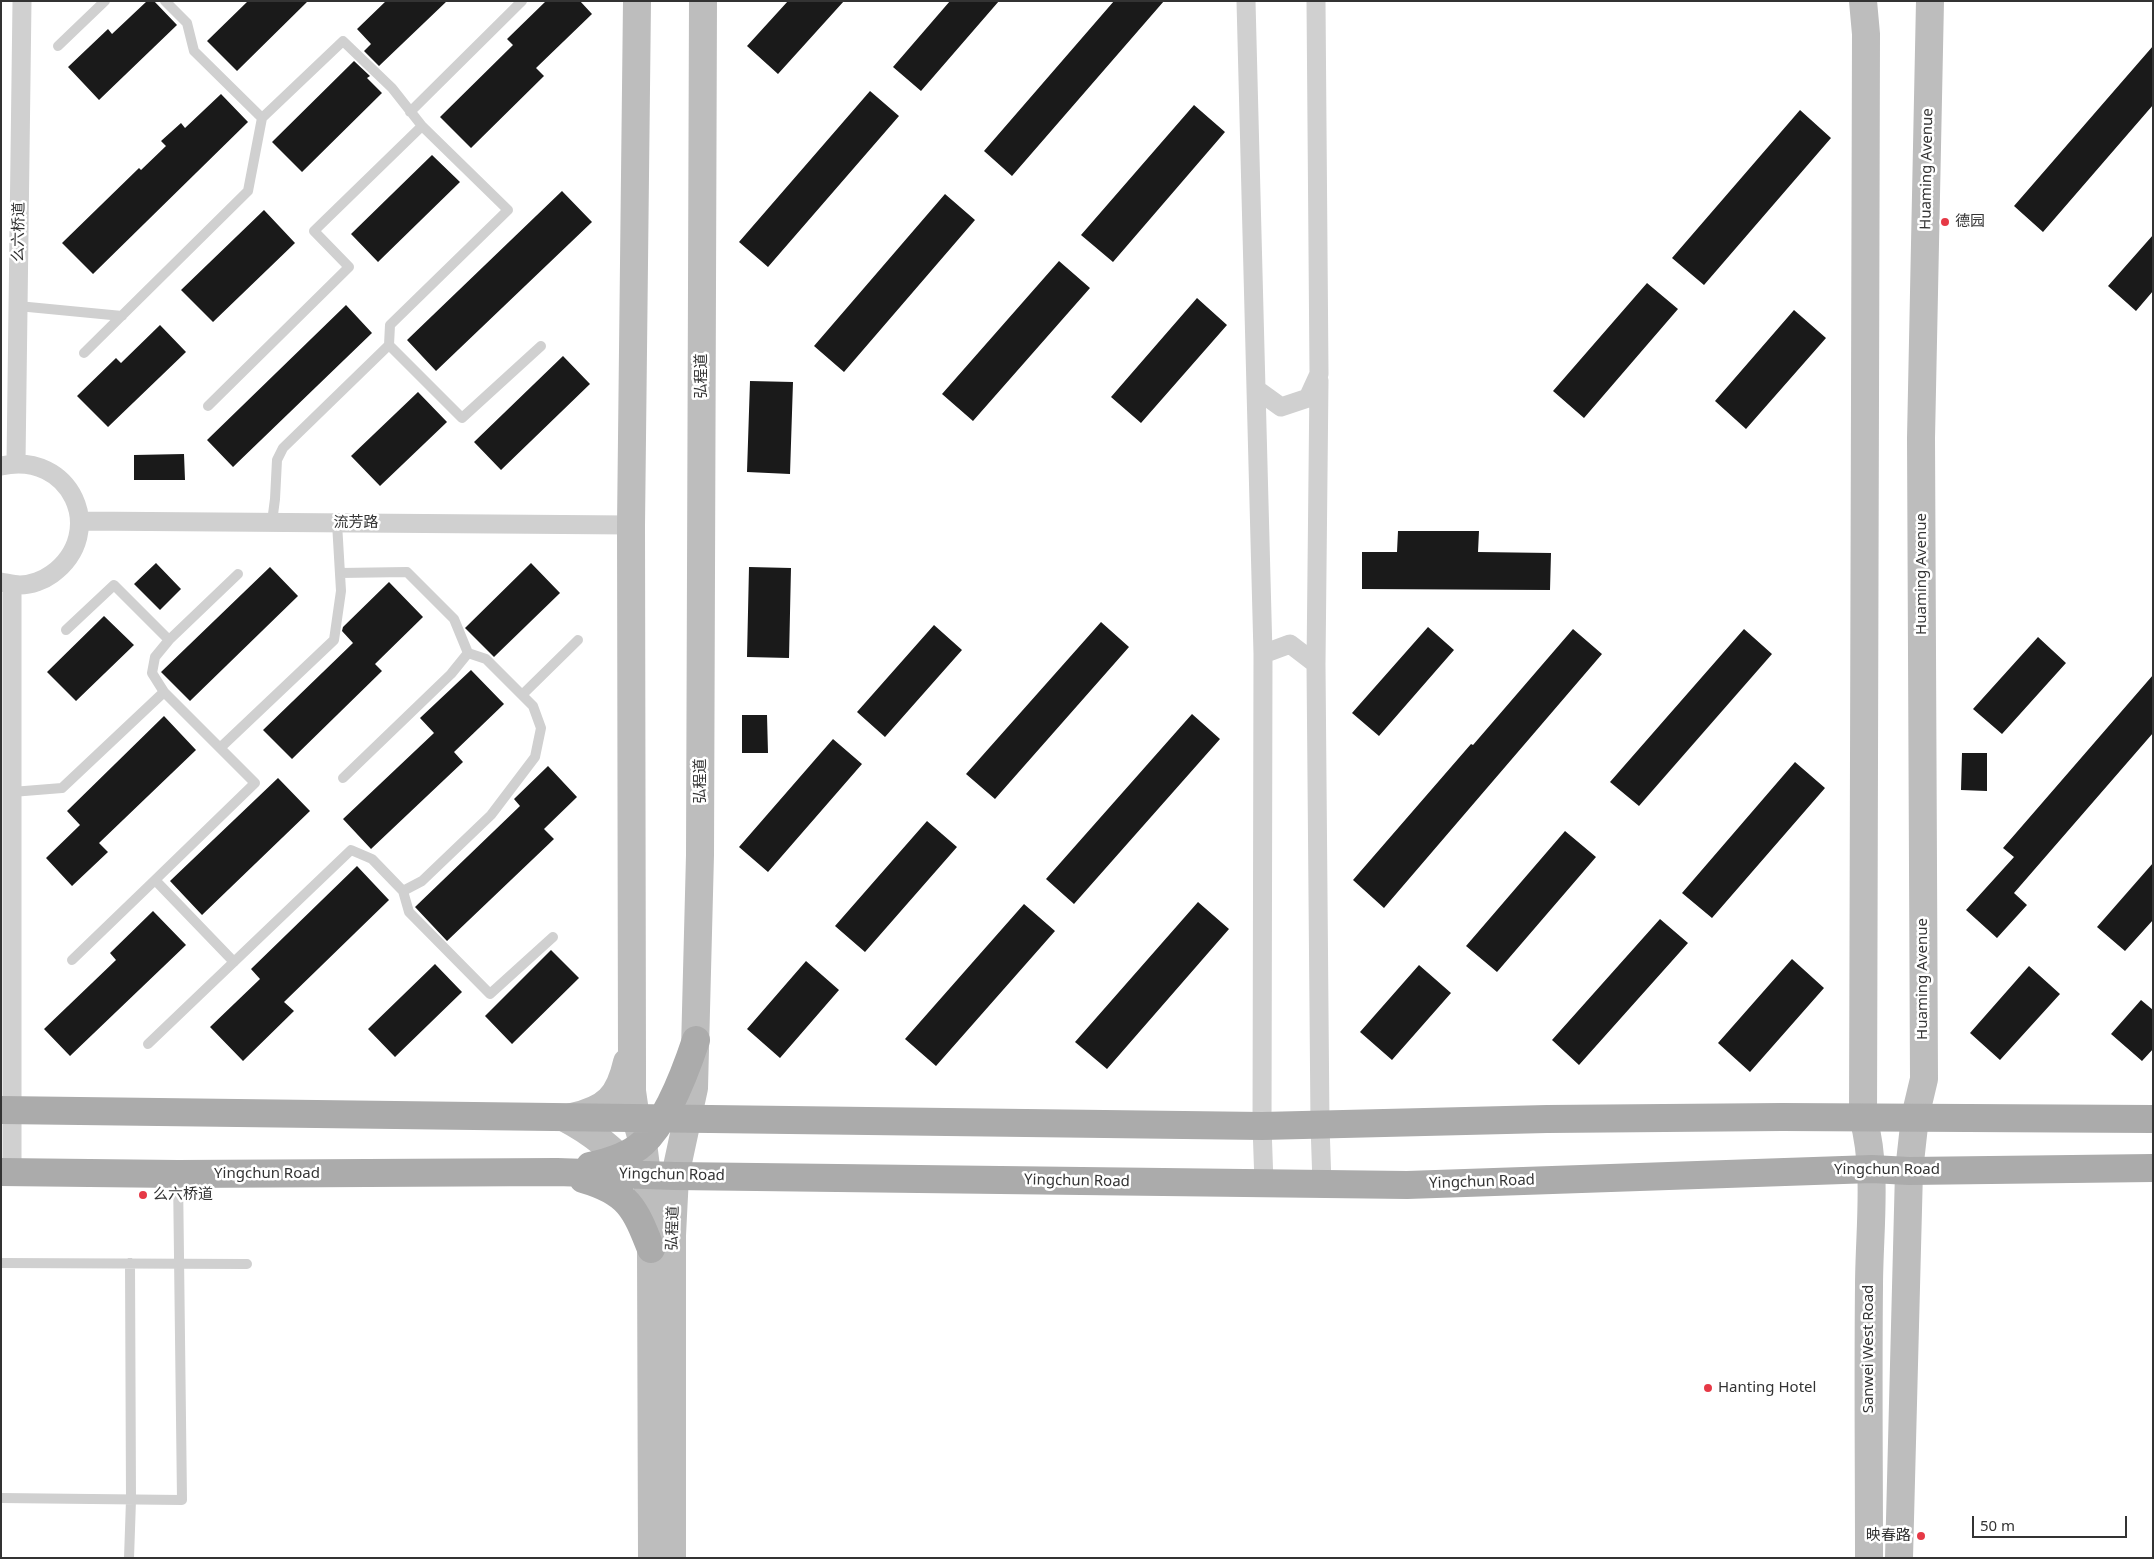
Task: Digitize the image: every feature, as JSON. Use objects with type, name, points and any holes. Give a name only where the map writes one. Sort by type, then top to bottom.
[{"type":"main road","name":"弘程道","points":[[637,1],[631,525],[632,1091],[646,1127],[638,1174],[661,1248],[672,1558]]},
{"type":"main road","name":"弘程道","points":[[652,1558],[661,1248],[694,1088],[696,1040],[700,855],[704,1]]},
{"type":"main road","points":[[1863,1],[1866,44],[1866,1128]]},
{"type":"main road","name":"Huaming Avenue","points":[[1910,1158],[1924,1079],[1921,438],[1930,1]]},
{"type":"main road","points":[[646,1127],[686,1069],[696,1040]]},
{"type":"main road","points":[[565,1118],[599,1109],[608,1101],[623,1079],[632,1044]]},
{"type":"main road","points":[[7,1110],[565,1118],[646,1127],[688,1120],[1262,1126],[1547,1119],[1866,1128],[1916,1118],[2153,1118]]},
{"type":"main road","points":[[565,1118],[592,1134],[638,1174]]},
{"type":"main road","name":"Sanwei West Road","points":[[1866,1128],[1872,1169],[1869,1286],[1869,1558]]},
{"type":"main road","points":[[1899,1558],[1910,1158]]},
{"type":"main road","name":"Yingchun Road","points":[[7,1172],[178,1174],[557,1172],[676,1176],[1407,1185],[1872,1169],[1910,1158],[2153,1168]]},
{"type":"main road","points":[[557,1172],[613,1190],[626,1200],[640,1223],[661,1248]]},
{"type":"street","name":"么六桥道","points":[[9,464],[18,306],[22,1]]},
{"type":"street","points":[[1246,1],[1263,654],[1262,1126],[1264,1184]]},
{"type":"street","points":[[1316,1],[1319,374],[1316,664],[1322,1184]]},
{"type":"street","points":[[1256,389],[1281,407],[1308,398],[1319,374]]},
{"type":"street","points":[[7,1172],[7,884],[12,792],[6,583],[21,585],[45,579],[64,565],[76,545],[80,521],[74,498],[60,478],[40,466],[9,464]]},
{"type":"street","name":"流芳路","points":[[80,521],[631,525]]},
{"type":"street","points":[[1263,654],[1290,644],[1316,664]]},
{"type":"lane","points":[[58,46],[105,1]]},
{"type":"lane","points":[[165,1],[187,23],[194,51],[262,118]]},
{"type":"lane","points":[[410,112],[522,1]]},
{"type":"lane","points":[[84,353],[248,191],[262,118],[343,42],[392,88],[422,126],[508,210],[390,326],[389,345],[283,448],[277,460],[276,498],[272,522]]},
{"type":"lane","points":[[208,406],[349,267],[314,231],[422,126]]},
{"type":"lane","points":[[18,306],[122,316]]},
{"type":"lane","points":[[389,345],[462,418],[541,346]]},
{"type":"lane","points":[[220,748],[334,640],[341,592],[337,523]]},
{"type":"lane","points":[[340,573],[407,572],[454,619],[468,653],[486,659],[532,706],[541,728],[535,757],[491,816],[422,882],[402,890]]},
{"type":"lane","points":[[72,960],[255,783],[164,692],[152,672],[156,658],[169,640],[238,574]]},
{"type":"lane","points":[[66,630],[114,585],[169,640]]},
{"type":"lane","points":[[522,695],[578,640]]},
{"type":"lane","points":[[343,778],[451,674],[468,653]]},
{"type":"lane","points":[[12,792],[62,788],[164,692]]},
{"type":"lane","points":[[148,1044],[350,850],[372,859],[402,890],[409,912],[490,994],[553,937]]},
{"type":"lane","points":[[155,880],[234,962]]},
{"type":"lane","points":[[1,1498],[182,1500],[178,1174]]},
{"type":"lane","points":[[1,1263],[247,1264]]},
{"type":"lane","points":[[130,1263],[130,1558]]},
{"type":"building","points":[[147,1],[154,1],[177,25],[99,100],[68,67],[108,29],[112,34]]},
{"type":"building","points":[[248,1],[308,1],[237,71],[207,41]]},
{"type":"building","points":[[386,1],[447,1],[379,66],[364,51],[371,44],[357,29]]},
{"type":"building","points":[[546,1],[580,1],[592,14],[536,68],[544,76],[471,148],[440,117],[513,45],[507,39]]},
{"type":"building","points":[[788,1],[844,1],[778,74],[747,46]]},
{"type":"building","points":[[950,1],[999,1],[921,91],[893,67]]},
{"type":"building","points":[[1114,1],[1164,1],[1012,176],[984,151]]},
{"type":"building","points":[[2153,46],[2153,105],[2043,232],[2014,206]]},
{"type":"building","points":[[354,61],[370,76],[367,78],[382,93],[302,172],[272,142]]},
{"type":"building","points":[[870,91],[899,116],[768,267],[739,242]]},
{"type":"building","points":[[221,94],[248,122],[93,274],[62,243],[139,168],[141,170],[166,146],[161,141],[181,123],[185,128]]},
{"type":"building","points":[[1194,105],[1225,132],[1113,262],[1081,235]]},
{"type":"building","points":[[1800,110],[1831,138],[1704,285],[1672,258]]},
{"type":"building","points":[[432,155],[460,182],[378,262],[351,234]]},
{"type":"building","points":[[562,191],[592,222],[436,371],[407,340]]},
{"type":"building","points":[[945,194],[975,220],[844,372],[814,346]]},
{"type":"building","points":[[264,210],[295,243],[213,322],[181,290]]},
{"type":"building","points":[[2153,235],[2153,291],[2136,311],[2108,286]]},
{"type":"building","points":[[1059,261],[1090,288],[973,421],[942,394]]},
{"type":"building","points":[[1647,283],[1678,309],[1584,418],[1553,391]]},
{"type":"building","points":[[1197,298],[1227,325],[1141,423],[1111,397]]},
{"type":"building","points":[[346,305],[372,333],[233,467],[207,440]]},
{"type":"building","points":[[1794,310],[1826,338],[1746,429],[1715,401]]},
{"type":"building","points":[[160,325],[186,352],[108,427],[77,396],[116,358],[121,363]]},
{"type":"building","points":[[563,356],[590,384],[501,470],[474,442]]},
{"type":"building","points":[[750,381],[793,382],[790,474],[747,472]]},
{"type":"building","points":[[418,392],[447,422],[380,486],[351,456]]},
{"type":"building","points":[[184,454],[185,480],[134,480],[134,455]]},
{"type":"building","points":[[1398,531],[1479,531],[1478,552],[1551,553],[1550,590],[1362,589],[1362,552],[1397,552]]},
{"type":"building","points":[[156,563],[181,589],[160,610],[134,584]]},
{"type":"building","points":[[531,563],[560,593],[494,657],[465,628]]},
{"type":"building","points":[[270,567],[298,596],[190,701],[161,672]]},
{"type":"building","points":[[749,567],[791,568],[789,658],[747,657]]},
{"type":"building","points":[[389,582],[423,617],[375,664],[382,671],[292,759],[263,730],[353,643],[342,631],[343,627]]},
{"type":"building","points":[[104,616],[134,645],[76,701],[47,672]]},
{"type":"building","points":[[1101,622],[1129,647],[995,799],[966,774]]},
{"type":"building","points":[[934,625],[962,650],[885,737],[857,712]]},
{"type":"building","points":[[1428,627],[1454,650],[1379,736],[1352,713]]},
{"type":"building","points":[[1573,629],[1602,654],[1384,908],[1353,880]]},
{"type":"building","points":[[1744,629],[1772,654],[1639,806],[1610,782]]},
{"type":"building","points":[[2038,637],[2066,663],[2002,734],[1973,709]]},
{"type":"building","points":[[471,670],[504,704],[454,752],[463,762],[371,849],[343,819],[434,733],[420,718]]},
{"type":"building","points":[[2153,675],[2153,733],[2014,893],[2027,905],[1997,938],[1966,910],[2014,857],[2003,848]]},
{"type":"building","points":[[1192,714],[1220,739],[1074,904],[1046,879]]},
{"type":"building","points":[[742,715],[767,715],[768,753],[742,753]]},
{"type":"building","points":[[164,716],[196,750],[99,843],[108,852],[72,886],[46,858],[80,825],[67,811]]},
{"type":"building","points":[[833,739],[862,764],[768,872],[739,847]]},
{"type":"building","points":[[1962,753],[1987,753],[1987,791],[1961,790]]},
{"type":"building","points":[[1795,762],[1825,788],[1712,918],[1682,893]]},
{"type":"building","points":[[548,766],[577,797],[544,829],[554,839],[447,941],[415,907],[520,806],[514,799]]},
{"type":"building","points":[[278,778],[310,811],[202,915],[170,881]]},
{"type":"building","points":[[927,821],[957,847],[865,952],[835,926]]},
{"type":"building","points":[[1565,831],[1596,857],[1497,972],[1466,946]]},
{"type":"building","points":[[2153,863],[2153,920],[2125,951],[2097,927]]},
{"type":"building","points":[[357,866],[389,900],[284,1002],[294,1011],[243,1061],[210,1027],[260,979],[251,969]]},
{"type":"building","points":[[1198,902],[1229,929],[1107,1069],[1075,1042]]},
{"type":"building","points":[[1024,904],[1055,931],[936,1066],[905,1039]]},
{"type":"building","points":[[153,911],[186,945],[70,1056],[44,1029],[116,960],[110,953]]},
{"type":"building","points":[[1660,919],[1688,943],[1579,1065],[1552,1040]]},
{"type":"building","points":[[551,950],[579,978],[512,1044],[485,1016]]},
{"type":"building","points":[[1792,959],[1824,988],[1750,1072],[1718,1043]]},
{"type":"building","points":[[806,961],[839,990],[780,1058],[747,1029]]},
{"type":"building","points":[[435,964],[462,992],[395,1057],[368,1029]]},
{"type":"building","points":[[1419,965],[1451,993],[1392,1060],[1360,1032]]},
{"type":"building","points":[[2029,966],[2060,994],[2000,1060],[1970,1033]]},
{"type":"building","points":[[2141,1000],[2153,1010],[2153,1049],[2142,1061],[2111,1034]]},
{"type":"place","name":"德园","points":[[1945,222]]},
{"type":"place","name":"么六桥道","points":[[143,1195]]},
{"type":"place","name":"Hanting Hotel","points":[[1708,1388]]},
{"type":"place","name":"映春路","points":[[1921,1536]]}]
